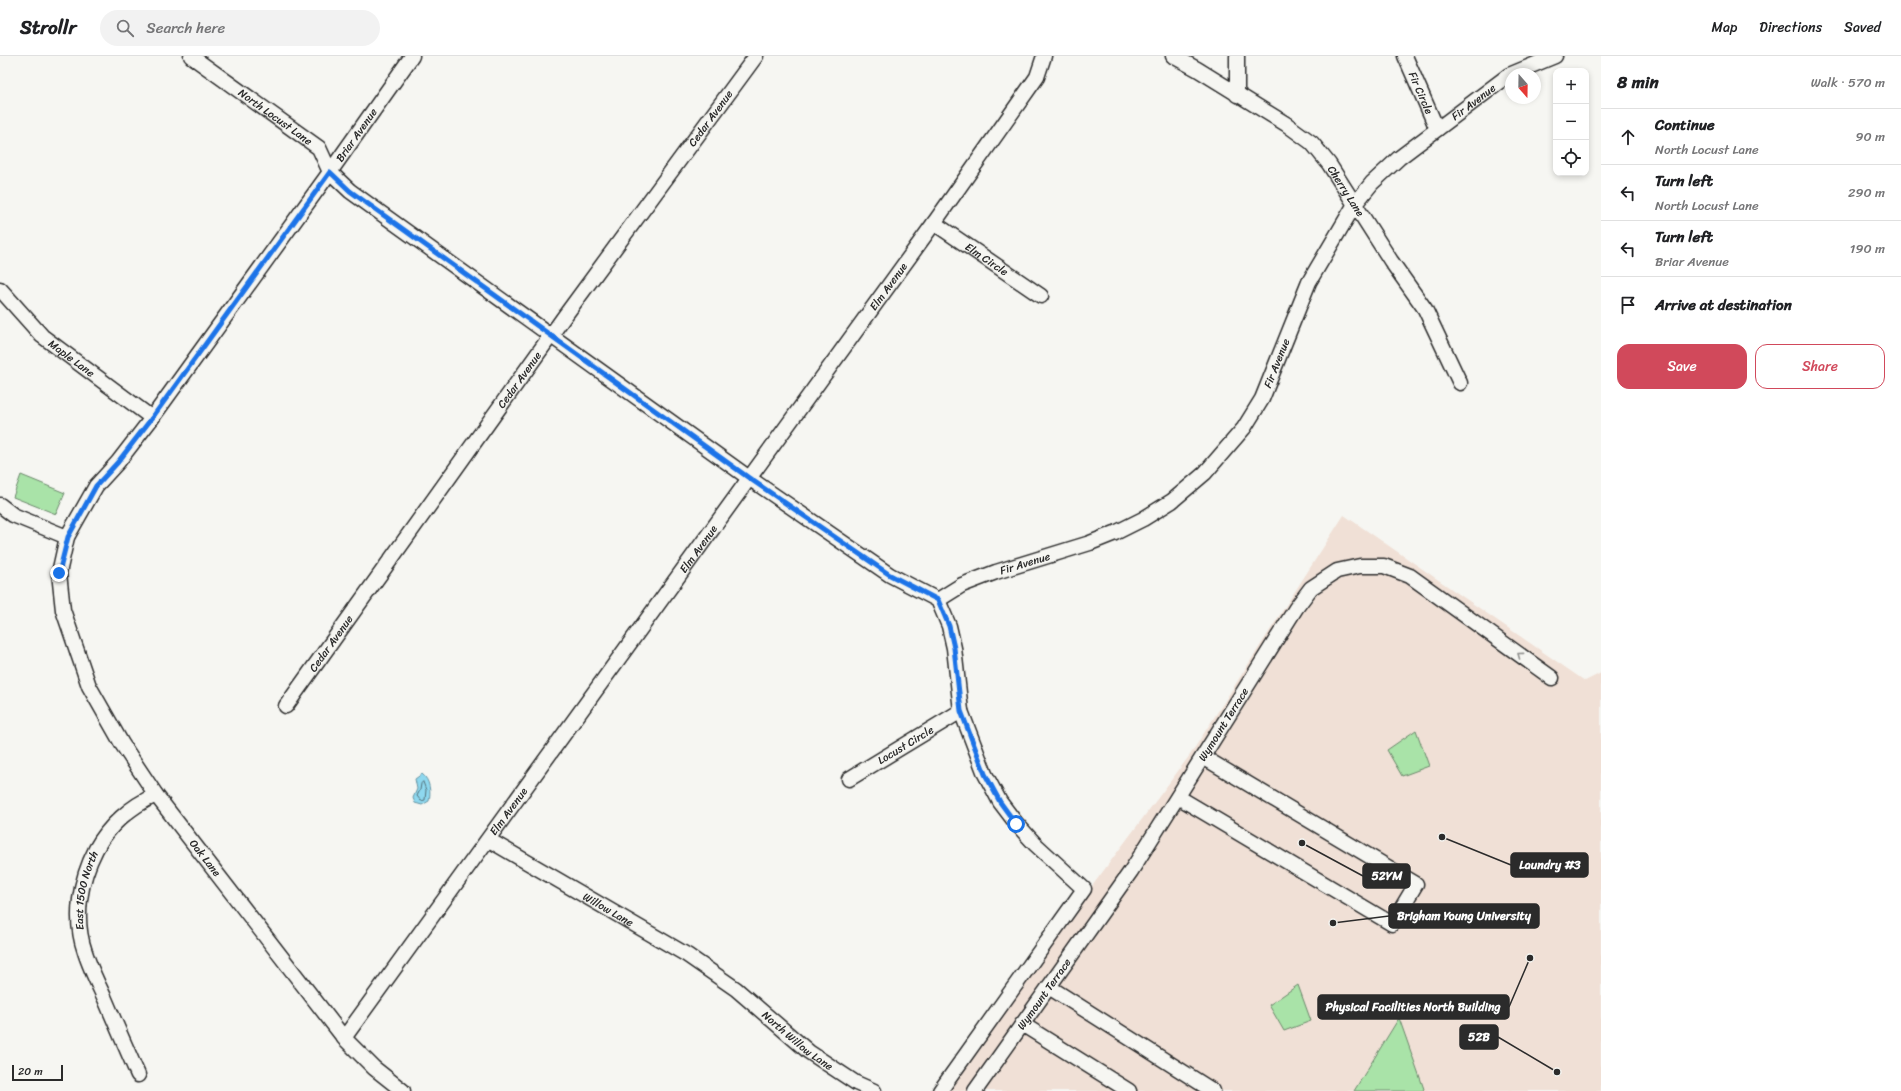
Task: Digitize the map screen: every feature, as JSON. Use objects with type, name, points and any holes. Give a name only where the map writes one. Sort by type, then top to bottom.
[{"type":"street","name":"North Locust Lane","points":[[191,56],[319,148],[330,172],[350,191],[749,478],[890,575],[938,600]]},
{"type":"street","name":"Briar Avenue","points":[[61,592],[59,573],[68,537],[96,486],[118,462],[152,418],[412,56]]},
{"type":"street","name":"Cedar Avenue","points":[[286,706],[551,335],[756,56]]},
{"type":"street","name":"Elm Avenue","points":[[344,1038],[934,223],[1037,77],[1044,56]]},
{"type":"street","name":"Cherry Lane","points":[[1173,56],[1197,69],[1286,124],[1312,143],[1329,164],[1425,309],[1460,383]]},
{"type":"street","points":[[1237,56],[1237,95]]},
{"type":"street","name":"Fir Circle","points":[[1405,56],[1437,130]]},
{"type":"street","name":"Fir Avenue","points":[[938,600],[962,586],[989,575],[1090,543],[1143,520],[1172,501],[1205,473],[1244,428],[1262,399],[1309,282],[1355,204],[1372,183],[1399,158],[1509,75],[1555,56]]},
{"type":"street","name":"Elm Circle","points":[[934,223],[1041,296]]},
{"type":"street","name":"Maple Lane","points":[[0,289],[42,336],[152,418]]},
{"type":"street","points":[[0,505],[13,515],[68,537]]},
{"type":"street","name":"Wymount Terrace","points":[[974,1091],[1131,872],[1310,588],[1337,571],[1360,566],[1384,566],[1410,576],[1552,678]]},
{"type":"street","name":"Oak Lane","points":[[61,592],[63,610],[89,686],[122,744],[156,795],[344,1038],[374,1068],[403,1091]]},
{"type":"street","points":[[938,600],[949,626],[954,648],[961,711],[985,774],[1000,802],[1016,824],[1035,844],[1084,889],[940,1091]]},
{"type":"street","name":"Locust Circle","points":[[849,779],[961,711]]},
{"type":"street","points":[[1178,797],[1392,924],[1416,884],[1203,757]]},
{"type":"street","name":"East 1500 North","points":[[138,1075],[84,951],[80,929],[79,906],[82,887],[90,862],[100,843],[114,824],[126,813],[142,801],[156,795]]},
{"type":"street","name":"Willow Lane","points":[[488,840],[687,955],[726,982]]},
{"type":"street","name":"North Willow Lane","points":[[726,982],[809,1052],[856,1083],[874,1091]]},
{"type":"street","points":[[1049,987],[1213,1091]]},
{"type":"street","points":[[1022,1024],[1129,1091]]},
{"type":"shaded area","points":[[1344,515],[1585,681],[1601,673],[1601,1091],[939,1091],[1190,755]]},
{"type":"green space","points":[[21,475],[65,493],[56,514],[13,497]]},
{"type":"green space","points":[[1416,730],[1429,766],[1402,776],[1387,750]]},
{"type":"green space","points":[[1298,985],[1311,1021],[1284,1031],[1269,1005]]},
{"type":"green space","points":[[1399,1018],[1424,1089],[1422,1091],[1354,1091]]},
{"type":"water","points":[[422,774],[427,779],[430,794],[429,801],[422,805],[415,803],[413,798],[417,789],[415,779]]},
{"type":"place","name":"Laundry #3","points":[[1442,837]]},
{"type":"place","name":"52YM","points":[[1302,843]]},
{"type":"place","name":"Brigham Young University","points":[[1333,923]]},
{"type":"place","name":"Physical Facilities North Building","points":[[1530,958]]},
{"type":"place","name":"52B","points":[[1557,1072]]},
{"type":"route","points":[[59,573],[68,537],[96,486],[118,462],[152,418],[330,172],[350,191],[749,478],[890,575],[938,600],[949,626],[954,648],[961,711],[985,774],[1000,802],[1016,824]]}]
